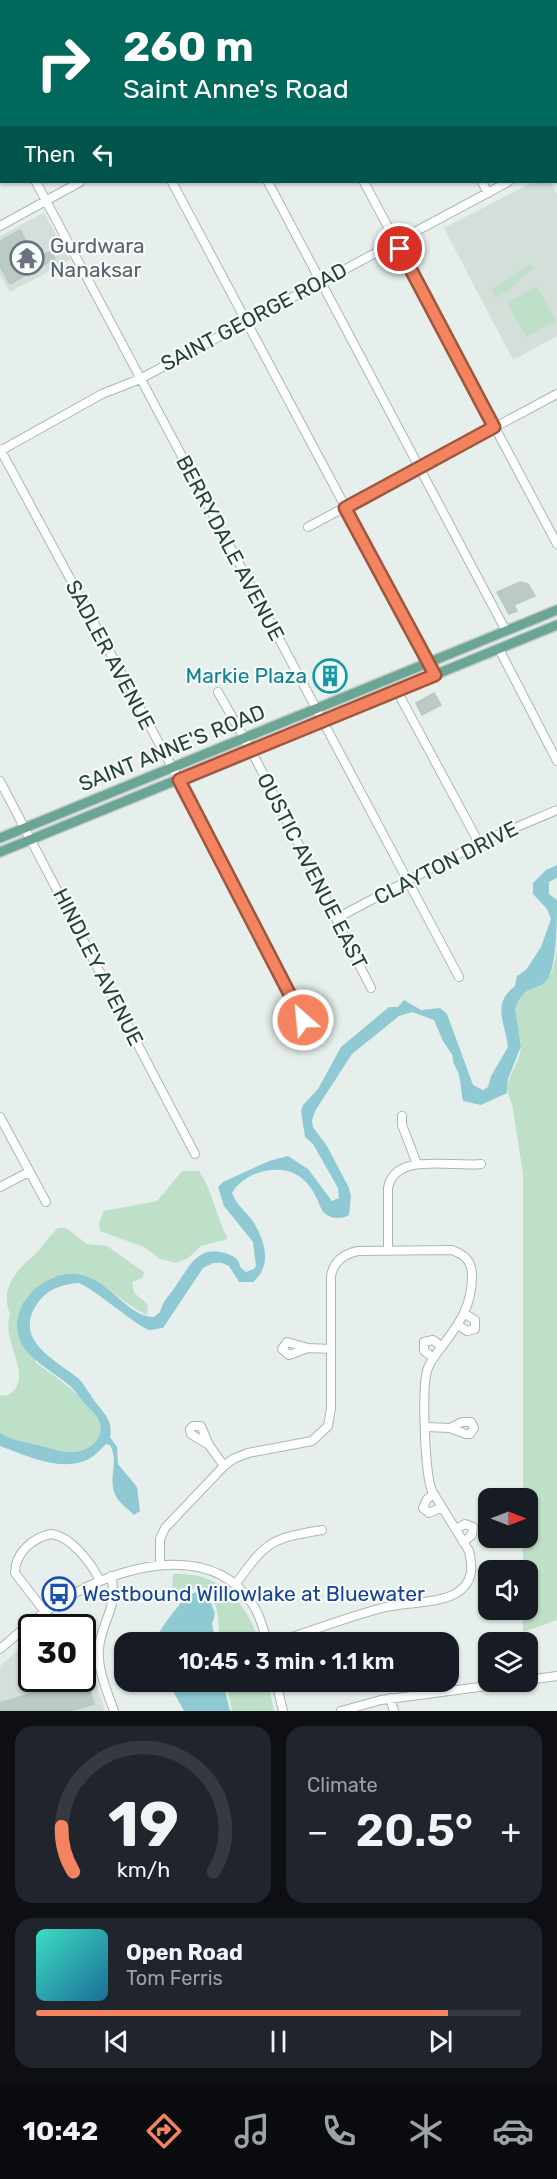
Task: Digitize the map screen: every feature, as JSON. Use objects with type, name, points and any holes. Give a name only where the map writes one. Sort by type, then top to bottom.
[{"type":"main road","name":"SAINT ANNE'S ROAD","points":[[0,838],[557,610]]},
{"type":"main road","name":"SAINT ANNE'S ROAD","points":[[0,852],[557,625]]},
{"type":"street","name":"BERRYDALE AVENUE","points":[[37,183],[459,977]]},
{"type":"street","points":[[0,226],[78,183]]},
{"type":"street","points":[[173,183],[435,675]]},
{"type":"street","points":[[269,183],[506,631]]},
{"type":"street","points":[[365,183],[557,544]]},
{"type":"street","points":[[483,183],[488,192]]},
{"type":"street","name":"SAINT GEORGE ROAD","points":[[0,450],[102,394],[140,379],[506,183]]},
{"type":"street","points":[[308,527],[557,394]]},
{"type":"street","name":"SADLER AVENUE","points":[[0,450],[179,780],[303,1020]]},
{"type":"street","points":[[499,649],[557,761]]},
{"type":"street","points":[[397,691],[478,843]]},
{"type":"street","name":"OUSTIC AVENUE EAST","points":[[218,692],[251,750],[371,988]]},
{"type":"street","name":"HINDLEY AVENUE","points":[[0,781],[195,1154]]},
{"type":"street","name":"CLAYTON DRIVE","points":[[337,918],[478,843],[557,810]]},
{"type":"street","points":[[402,1116],[402,1125],[417,1164]]},
{"type":"street","points":[[0,1117],[46,1202]]},
{"type":"street","points":[[388,1250],[390,1179],[402,1167],[417,1164],[481,1164]]},
{"type":"street","points":[[0,1187],[29,1172]]},
{"type":"street","points":[[160,1564],[160,1539],[165,1528],[224,1466],[233,1459],[254,1451],[312,1441],[324,1431],[330,1418],[331,1283],[335,1264],[352,1252],[452,1250],[463,1254],[472,1268],[471,1300],[458,1325],[434,1358],[426,1377],[426,1470],[434,1494],[456,1529],[472,1563],[467,1585],[442,1599],[381,1608],[308,1632]]},
{"type":"street","points":[[458,1325],[467,1331],[475,1329],[475,1320],[465,1314]]},
{"type":"street","points":[[434,1358],[424,1351],[424,1342],[433,1340],[442,1347]]},
{"type":"street","points":[[308,1348],[331,1348]]},
{"type":"street","points":[[426,1427],[450,1428]]},
{"type":"street","points":[[210,1445],[224,1466]]},
{"type":"street","points":[[434,1494],[427,1499],[423,1508],[429,1513],[442,1507]]},
{"type":"street","points":[[456,1529],[465,1524],[473,1527],[472,1535],[463,1542]]},
{"type":"street","points":[[235,1585],[253,1560],[274,1540],[322,1530]]},
{"type":"street","points":[[45,1612],[15,1573],[16,1559],[32,1543],[51,1534],[64,1538],[92,1567],[100,1581]]},
{"type":"street","points":[[0,1649],[45,1612],[77,1592],[111,1576],[160,1564],[200,1568],[235,1585],[255,1608],[263,1632]]},
{"type":"street","points":[[111,1576],[115,1597],[99,1645],[99,1656],[100,1668],[114,1711]]},
{"type":"street","points":[[538,1679],[557,1676]]},
{"type":"street","points":[[341,1711],[390,1698],[478,1687]]},
{"type":"street","points":[[278,1692],[283,1711]]},
{"type":"street","points":[[390,1698],[394,1711]]},
{"type":"shaded area","points":[[531,183],[551,183],[557,194],[557,336],[513,360],[444,228]]},
{"type":"shaded area","points":[[44,213],[70,260],[10,292],[0,275],[0,236]]},
{"type":"shaded area","points":[[18,1650],[18,1692],[96,1692],[96,1682],[105,1711],[0,1711],[0,1666]]},
{"type":"green space","points":[[531,264],[533,268],[509,290],[496,297],[491,289]]},
{"type":"green space","points":[[537,286],[556,321],[526,337],[507,303]]},
{"type":"green space","points":[[557,949],[557,1620],[523,1632],[523,1620],[538,1620],[538,1560],[523,1560],[523,1548],[538,1548],[538,1488],[523,1488],[523,1174],[508,1087],[521,1046],[515,1009],[523,994],[545,982],[553,967]]},
{"type":"green space","points":[[182,1171],[199,1171],[208,1187],[228,1239],[201,1246],[188,1258],[176,1263],[160,1259],[144,1247],[100,1231],[99,1223],[104,1211],[157,1201]]},
{"type":"green space","points":[[58,1228],[66,1228],[87,1244],[107,1246],[144,1272],[143,1277],[133,1282],[133,1287],[135,1293],[148,1305],[147,1315],[92,1278],[75,1274],[56,1278],[46,1283],[25,1300],[36,1363],[75,1392],[100,1422],[101,1431],[97,1440],[83,1450],[75,1452],[17,1440],[0,1433],[0,1395],[6,1396],[15,1389],[19,1380],[19,1370],[8,1325],[10,1314],[7,1305],[8,1289],[15,1275]]},
{"type":"green space","points":[[173,1574],[199,1576],[213,1581],[239,1602],[255,1632],[219,1632],[216,1606],[204,1587],[187,1592],[175,1603],[172,1589]]},
{"type":"green space","points":[[228,1692],[270,1692],[274,1711],[232,1711]]},
{"type":"water","points":[[557,865],[557,878],[549,882],[549,894],[557,900],[556,941],[551,972],[544,983],[523,995],[515,1009],[521,1046],[508,1079],[507,1093],[481,1105],[463,1101],[453,1056],[443,1041],[434,1020],[412,1012],[399,1016],[352,1054],[315,1111],[312,1121],[313,1127],[327,1146],[349,1188],[351,1196],[349,1215],[338,1218],[327,1215],[310,1187],[299,1176],[277,1170],[261,1172],[244,1180],[232,1193],[252,1220],[265,1252],[263,1268],[253,1282],[239,1282],[229,1266],[213,1263],[203,1268],[163,1328],[152,1330],[137,1323],[79,1283],[57,1288],[39,1301],[31,1315],[30,1327],[33,1338],[40,1348],[79,1379],[105,1414],[110,1424],[110,1437],[117,1447],[118,1464],[137,1487],[140,1511],[134,1515],[119,1500],[114,1491],[114,1458],[110,1445],[106,1444],[93,1456],[74,1464],[41,1461],[0,1446],[0,1433],[17,1440],[66,1452],[89,1447],[99,1437],[101,1428],[95,1414],[69,1385],[30,1354],[22,1345],[18,1335],[17,1322],[21,1308],[27,1297],[41,1284],[58,1276],[74,1274],[88,1276],[132,1309],[142,1315],[154,1317],[160,1312],[165,1300],[192,1263],[203,1254],[218,1252],[228,1254],[239,1262],[240,1267],[246,1272],[256,1266],[253,1242],[224,1206],[218,1187],[223,1182],[269,1161],[288,1156],[308,1169],[332,1201],[339,1198],[338,1188],[313,1144],[305,1137],[301,1111],[303,1105],[318,1089],[341,1047],[389,1007],[398,1007],[404,1000],[421,1010],[440,1008],[447,1014],[473,1085],[483,1090],[488,1087],[491,1076],[508,1047],[501,1014],[503,1000],[515,986],[517,976],[526,970],[541,947],[551,919],[547,909],[533,894],[533,883],[546,870]]},
{"type":"water","points":[[200,1591],[209,1598],[215,1614],[212,1624],[214,1632],[160,1632],[186,1595]]},
{"type":"water","points":[[174,1692],[225,1692],[230,1711],[184,1711]]},
{"type":"building","name":"Gurdwara Nanaksar","points":[[20,230],[31,250],[37,247],[41,256],[51,251],[55,259],[10,284],[0,266],[0,241]]},
{"type":"building","points":[[520,582],[528,584],[535,596],[514,605],[517,611],[509,614],[497,592]]},
{"type":"building","name":"Markie Plaza","points":[[338,660],[347,679],[322,691],[313,673]]},
{"type":"building","points":[[434,693],[441,705],[422,715],[416,703]]},
{"type":"building","points":[[36,1692],[90,1692],[94,1704],[70,1711],[0,1711],[0,1703]]},
{"type":"place","name":"Gurdwara Nanaksar","points":[[27,258]]},
{"type":"place","name":"Markie Plaza","points":[[330,676]]},
{"type":"place","name":"Westbound Willowlake at Bluewater","points":[[59,1594]]},
{"type":"route","points":[[303,1020],[179,780],[435,675],[345,508],[494,427],[400,249]]}]
